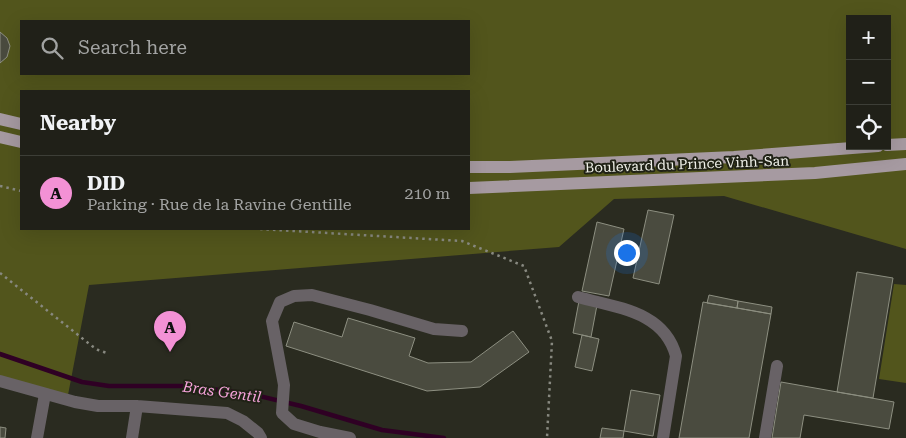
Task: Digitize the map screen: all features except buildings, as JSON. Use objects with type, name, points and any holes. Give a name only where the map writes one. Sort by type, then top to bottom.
[{"type":"main road","points":[[0,118],[20,124]]},
{"type":"main road","points":[[0,137],[20,142]]},
{"type":"main road","points":[[891,146],[906,144]]},
{"type":"main road","name":"Boulevard du Prince Vinh-San","points":[[470,167],[510,167],[744,156],[846,148]]},
{"type":"main road","name":"Boulevard du Prince Vinh-San","points":[[470,188],[815,173],[906,164]]},
{"type":"street","points":[[350,438],[294,424],[282,412],[284,385],[272,321],[280,302],[294,296],[312,295],[434,329],[462,330]]},
{"type":"street","points":[[578,297],[633,312],[652,320],[666,334],[674,346],[676,356],[663,438]]},
{"type":"street","points":[[765,438],[777,366]]},
{"type":"street","points":[[0,381],[98,406],[137,406],[227,413],[243,421],[260,436]]},
{"type":"street","points":[[37,438],[45,394]]},
{"type":"street","points":[[132,438],[137,406]]},
{"type":"path","points":[[0,186],[20,191]]},
{"type":"path","points":[[277,230],[462,241],[524,266],[552,341],[547,438]]},
{"type":"path","points":[[0,273],[92,346],[107,352]]},
{"type":"green space","points":[[0,0],[906,0],[906,249],[724,196],[614,199],[559,247],[89,285],[68,395],[0,385]]},
{"type":"green space","points":[[894,284],[906,285],[906,383],[879,379]]},
{"type":"waterway","name":"Bras Gentil","points":[[0,354],[82,382],[109,386],[187,386],[251,394],[301,406],[382,430],[444,438]]},
{"type":"place","name":"DID","points":[[170,352]]}]
